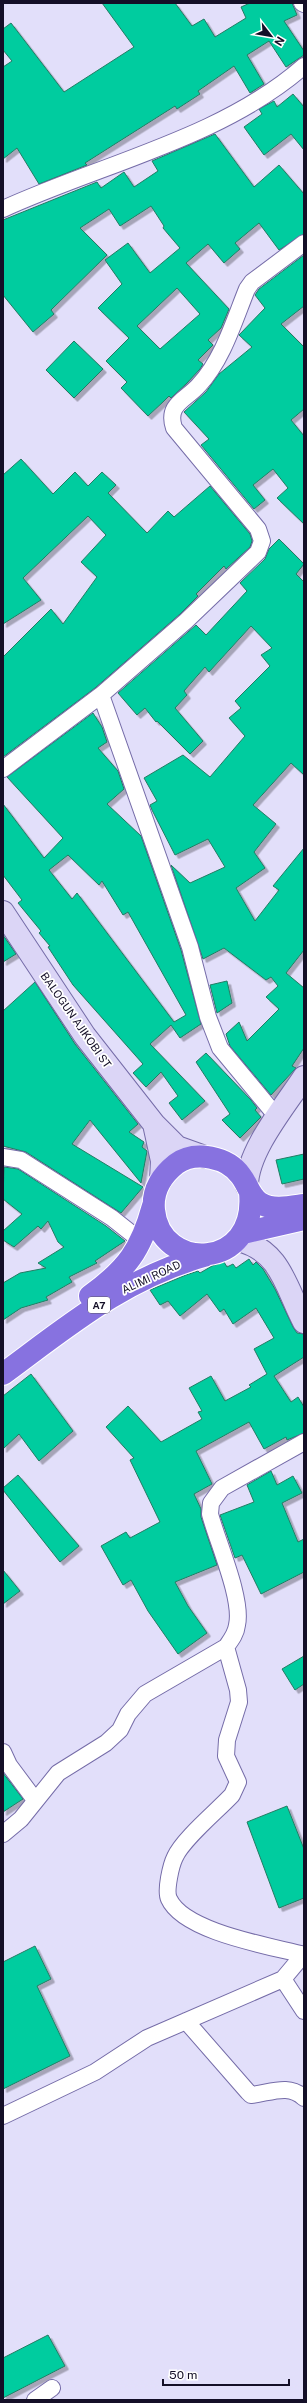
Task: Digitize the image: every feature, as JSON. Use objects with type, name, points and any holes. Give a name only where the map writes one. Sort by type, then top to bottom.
[{"type":"highway","points":[[248,1189],[252,1209],[247,1226],[240,1236],[224,1250],[205,1255],[188,1253],[173,1245],[158,1226],[153,1202],[157,1186],[167,1172],[179,1162],[195,1157],[213,1159],[228,1163],[241,1175],[248,1189],[260,1204],[286,1207],[304,1205]]},
{"type":"highway","name":"A7","points":[[3,1360],[108,1281],[131,1260],[141,1241],[153,1202]]},
{"type":"highway","points":[[240,1236],[304,1219]]},
{"type":"highway","name":"ALIMI ROAD","points":[[3,1374],[117,1293],[172,1265],[205,1255]]},
{"type":"street","points":[[3,209],[164,146],[253,104],[304,66]]},
{"type":"street","points":[[3,769],[101,695],[186,621],[258,552],[262,541],[258,529],[174,428],[171,419],[174,408],[200,385],[219,356],[247,289],[252,282],[304,243]]},
{"type":"street","points":[[101,695],[190,947],[213,1029],[220,1048],[278,1118]]},
{"type":"street","name":"BALOGUN AJIKOBI ST","points":[[3,912],[85,1036],[154,1124],[177,1147],[213,1159]]},
{"type":"street","points":[[248,1189],[248,1171],[260,1143],[304,1077]]},
{"type":"street","points":[[154,1124],[162,1161],[161,1180]]},
{"type":"street","points":[[213,1159],[234,1158],[260,1143]]},
{"type":"street","points":[[3,1157],[21,1160],[112,1218],[141,1241]]},
{"type":"street","points":[[240,1236],[253,1244],[278,1265],[304,1322]]},
{"type":"street","points":[[3,1834],[21,1819],[35,1800],[58,1774],[106,1743],[120,1730],[128,1714],[145,1694],[226,1647],[234,1636],[238,1614],[230,1577],[210,1514],[211,1504],[222,1488],[304,1442]]},
{"type":"street","points":[[3,2116],[95,2072],[147,2038],[283,1979],[304,1955],[209,1929],[192,1921],[174,1908],[168,1898],[169,1875],[175,1857],[232,1795],[238,1782],[226,1756],[226,1740],[239,1702],[238,1690],[226,1647]]},
{"type":"street","points":[[3,1752],[9,1765],[35,1800]]},
{"type":"street","points":[[283,1979],[304,2011]]},
{"type":"street","points":[[186,2021],[251,2095],[277,2089],[288,2090],[299,2094],[304,2098]]},
{"type":"street","points":[[35,2400],[52,2388]]},
{"type":"building","points":[[102,3],[175,3],[192,26],[204,19],[215,37],[246,18],[241,7],[250,3],[292,3],[297,15],[284,21],[304,51],[304,55],[286,67],[269,41],[247,55],[264,84],[250,93],[234,66],[198,91],[200,94],[177,109],[175,106],[85,163],[87,165],[39,184],[17,148],[3,159],[3,67],[12,61],[3,50],[3,29],[11,23],[64,92],[134,47]]},
{"type":"building","points":[[293,94],[304,107],[304,150],[291,134],[264,155],[244,127],[262,114],[259,109],[274,101],[277,107]]},
{"type":"building","points":[[215,134],[254,187],[279,165],[304,194],[304,234],[279,250],[259,223],[235,243],[240,249],[224,263],[208,244],[186,263],[229,309],[221,328],[208,340],[213,345],[198,360],[203,364],[200,369],[171,398],[169,396],[148,416],[121,388],[127,382],[106,361],[129,338],[98,308],[122,284],[105,260],[128,243],[150,273],[180,248],[163,228],[164,226],[151,206],[120,226],[109,209],[80,228],[107,255],[51,310],[54,314],[33,332],[3,295],[3,220],[97,182],[101,188],[124,172],[134,187],[158,171],[152,161]],"holes":[[[177,288],[200,314],[160,349],[137,326]]]},
{"type":"building","points":[[304,255],[304,306],[281,324],[304,347],[304,409],[291,420],[304,436],[304,524],[277,498],[288,488],[273,469],[253,485],[265,500],[254,509],[201,445],[209,439],[184,412],[206,392],[219,374],[252,347],[239,335],[265,308],[255,295],[259,289]]},
{"type":"building","points":[[74,341],[103,369],[74,398],[46,370]]},
{"type":"building","points":[[21,459],[53,494],[75,472],[88,486],[102,472],[116,485],[108,493],[147,533],[168,511],[174,517],[210,486],[250,534],[252,541],[250,547],[226,569],[224,566],[196,594],[198,596],[180,614],[95,688],[3,757],[3,657],[51,609],[63,624],[97,577],[81,562],[106,535],[88,516],[23,578],[41,600],[3,624],[3,475]]},
{"type":"building","points":[[279,539],[304,564],[296,574],[304,582],[304,775],[291,763],[253,805],[276,824],[254,852],[265,868],[236,888],[255,921],[279,890],[273,886],[304,848],[304,950],[286,973],[304,988],[304,1048],[292,1066],[296,1068],[271,1095],[230,1046],[226,1034],[239,1022],[247,1041],[279,1009],[266,997],[278,986],[271,977],[266,980],[224,948],[203,959],[171,865],[190,883],[225,867],[208,839],[175,855],[152,810],[150,805],[157,801],[144,778],[183,755],[210,777],[245,736],[229,718],[241,708],[235,701],[270,666],[261,655],[272,648],[251,626],[209,672],[205,667],[184,691],[187,695],[175,708],[203,741],[190,754],[157,721],[156,722],[145,708],[137,715],[118,693],[196,625],[206,635],[247,591],[240,583],[265,559],[269,549]]},
{"type":"building","points":[[93,713],[102,727],[107,742],[98,748],[118,771],[124,789],[107,804],[141,836],[181,950],[201,1024],[180,1038],[171,1025],[150,1044],[205,1101],[182,1120],[169,1103],[178,1096],[161,1072],[146,1087],[133,1073],[143,1064],[73,985],[48,947],[50,946],[39,933],[41,931],[18,903],[22,900],[3,875],[3,804],[44,858],[63,838],[7,777]],"holes":[[[68,855],[99,885],[102,881],[123,915],[128,912],[186,1015],[174,1022],[77,893],[72,899],[49,870]]]},
{"type":"building","points":[[3,935],[16,954],[3,962]]},
{"type":"building","points":[[227,981],[232,1003],[217,1013],[210,985]]},
{"type":"building","points":[[35,982],[75,1044],[138,1124],[129,1132],[144,1142],[142,1147],[147,1151],[141,1183],[90,1120],[72,1144],[143,1187],[121,1213],[26,1152],[3,1146],[3,1011]]},
{"type":"building","points":[[206,1053],[251,1100],[257,1108],[255,1110],[261,1117],[240,1138],[222,1120],[230,1114],[196,1062]]},
{"type":"building","points":[[304,1154],[304,1179],[282,1184],[276,1160]]},
{"type":"building","points":[[4,1167],[18,1169],[106,1226],[125,1241],[95,1261],[97,1263],[69,1277],[72,1282],[46,1297],[48,1300],[21,1308],[3,1320],[3,1283],[20,1273],[46,1268],[38,1263],[64,1247],[58,1242],[48,1221],[41,1229],[38,1226],[14,1247],[3,1240],[3,1231],[22,1214],[3,1199]]},
{"type":"building","points":[[249,1259],[253,1265],[256,1262],[263,1269],[275,1289],[293,1327],[297,1333],[304,1334],[304,1357],[274,1376],[291,1402],[298,1397],[304,1407],[304,1433],[287,1440],[286,1437],[264,1449],[249,1422],[196,1451],[212,1484],[194,1494],[201,1509],[201,1517],[217,1565],[175,1582],[188,1606],[207,1633],[178,1654],[148,1611],[131,1580],[123,1585],[101,1546],[126,1532],[130,1538],[160,1522],[130,1460],[134,1458],[106,1427],[128,1406],[161,1442],[202,1419],[198,1412],[202,1411],[189,1388],[211,1376],[225,1401],[251,1387],[249,1385],[267,1374],[254,1349],[274,1338],[256,1308],[233,1324],[224,1309],[220,1312],[207,1294],[180,1316],[168,1301],[160,1305],[150,1290],[186,1275],[198,1271],[200,1273],[212,1266],[224,1262],[227,1267],[233,1264],[236,1268]]},
{"type":"building","points":[[31,1374],[73,1431],[39,1461],[19,1434],[3,1449],[3,1396]]},
{"type":"building","points":[[271,1471],[277,1485],[293,1476],[302,1493],[282,1503],[298,1542],[304,1539],[304,1572],[261,1594],[242,1555],[235,1558],[220,1515],[254,1502],[247,1485]]},
{"type":"building","points":[[18,1475],[79,1546],[60,1562],[3,1490],[3,1488]]},
{"type":"building","points":[[3,1570],[20,1591],[3,1604]]},
{"type":"building","points":[[304,1656],[304,1684],[295,1690],[282,1669]]},
{"type":"building","points":[[3,1773],[23,1799],[3,1812]]},
{"type":"building","points":[[287,1806],[304,1849],[304,1898],[279,1908],[247,1822]]},
{"type":"building","points":[[35,1946],[51,1979],[37,1986],[70,2056],[3,2089],[3,1962]]},
{"type":"building","points":[[48,2335],[65,2366],[3,2398],[3,2358]]}]
